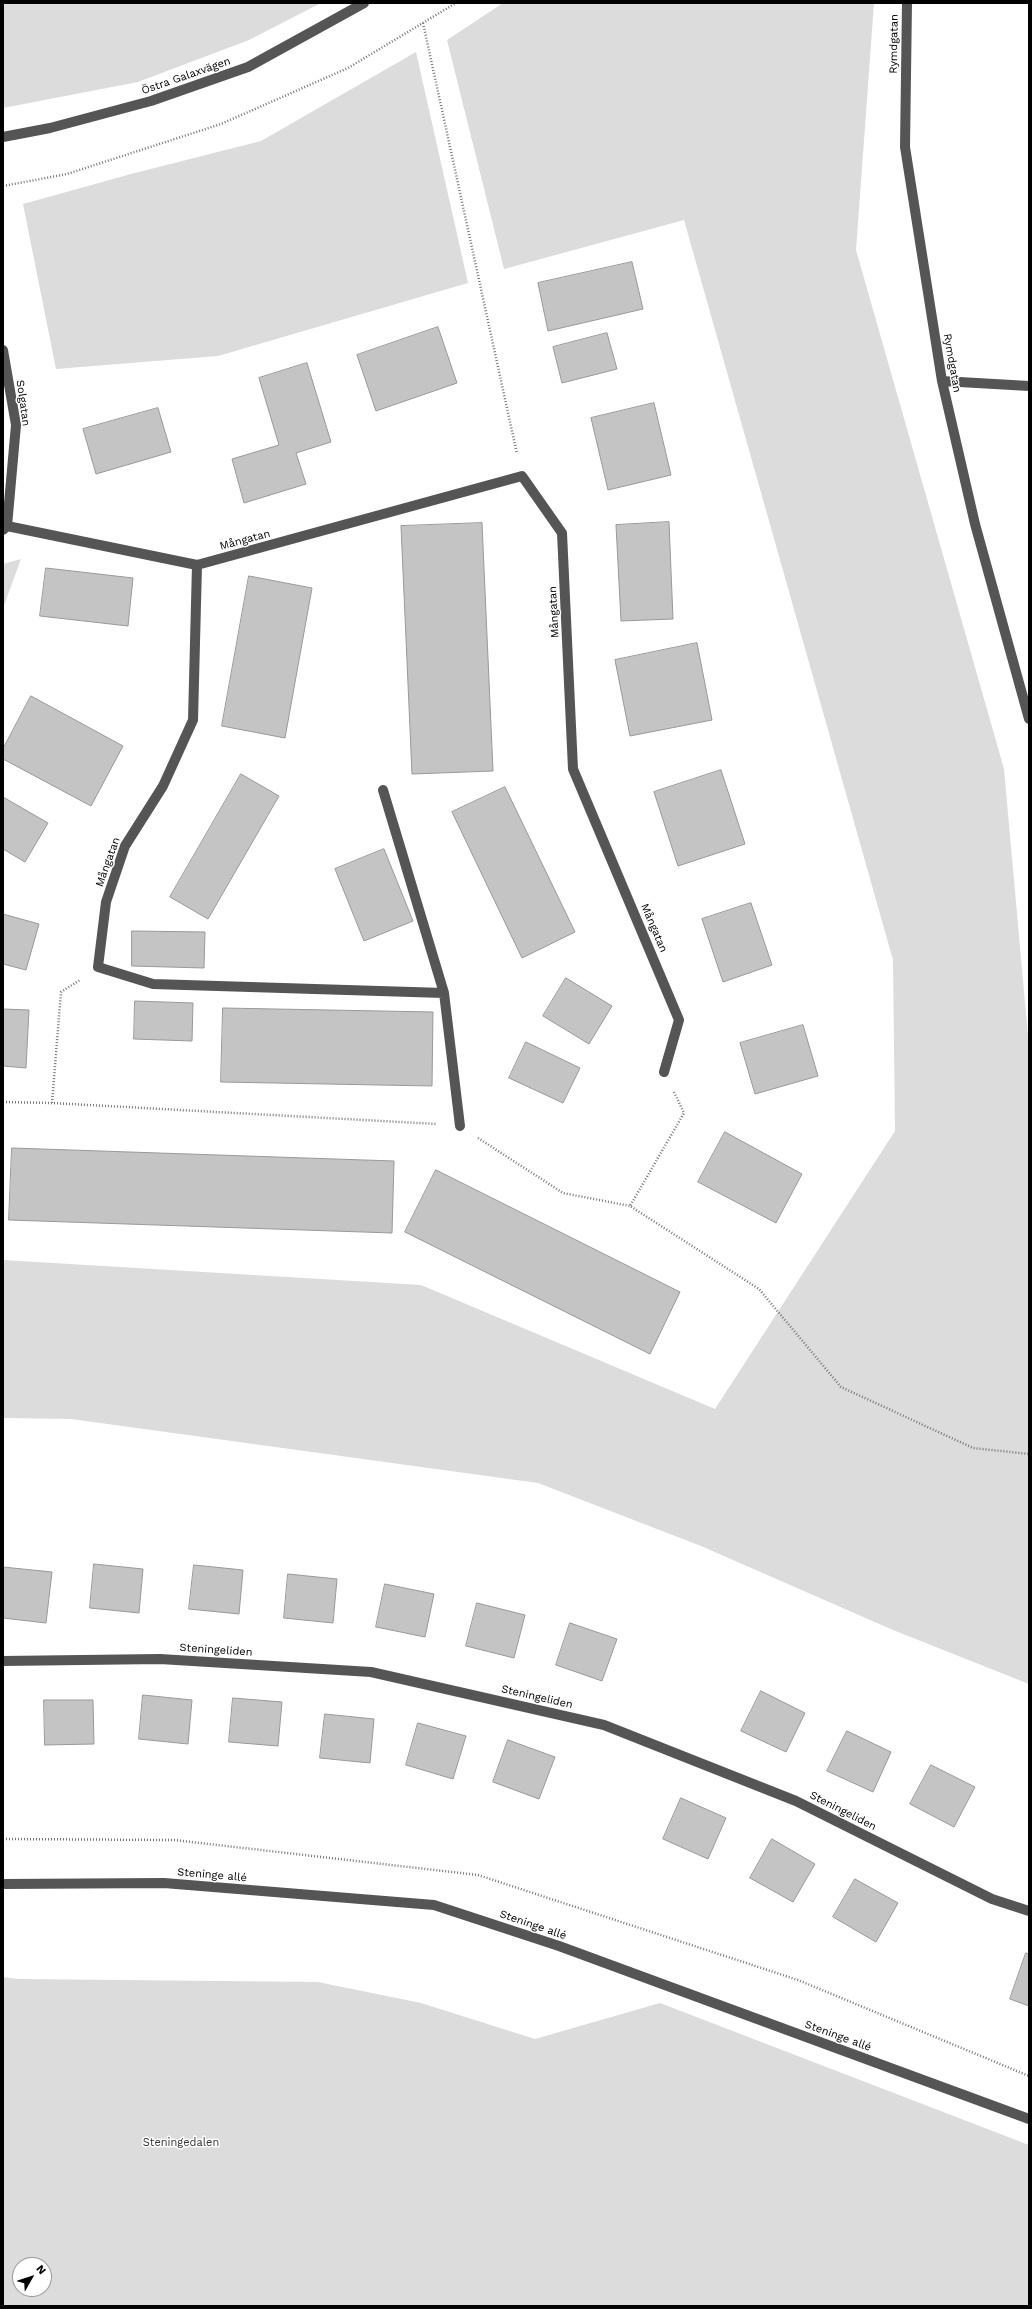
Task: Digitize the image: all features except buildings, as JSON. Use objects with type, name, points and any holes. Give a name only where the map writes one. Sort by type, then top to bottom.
[{"type":"street","name":"Östra Galaxvägen","points":[[3,137],[50,128],[151,101],[248,67],[364,3]]},
{"type":"street","name":"Rymdgatan","points":[[907,3],[904,147],[942,382],[975,524],[1029,718]]},
{"type":"street","name":"Solgatan","points":[[3,350],[16,425],[5,528]]},
{"type":"street","points":[[942,382],[1029,386]]},
{"type":"street","name":"Mångatan","points":[[5,528],[197,565],[522,476],[562,533],[573,769],[680,1020],[664,1072]]},
{"type":"street","name":"Mångatan","points":[[98,967],[106,902],[125,846],[163,786],[193,720],[197,565]]},
{"type":"street","points":[[383,790],[444,993],[460,1126]]},
{"type":"street","points":[[98,967],[153,984],[444,993]]},
{"type":"street","name":"Steningeliden","points":[[3,1661],[160,1659],[371,1672],[604,1725],[796,1801],[992,1899],[1029,1911]]},
{"type":"street","name":"Steninge allé","points":[[3,1884],[164,1883],[434,1904],[559,1946],[1029,2119]]},
{"type":"path","points":[[3,186],[67,174],[221,124],[348,68],[456,3]]},
{"type":"path","points":[[423,23],[522,476]]},
{"type":"path","points":[[52,1103],[61,992],[98,967]]},
{"type":"path","points":[[630,1206],[684,1113],[664,1072]]},
{"type":"path","points":[[3,1102],[52,1103],[460,1126],[563,1193],[630,1206],[759,1289],[841,1387],[973,1448],[1029,1454]]},
{"type":"green space","points":[[3,3],[321,3],[249,40],[138,82],[3,108]]},
{"type":"green space","points":[[503,3],[874,3],[856,250],[1004,769],[1029,1047],[1029,1684],[893,1630],[701,1546],[538,1483],[71,1419],[3,1418],[3,1260],[421,1285],[715,1409],[895,1131],[893,960],[684,220],[504,269],[447,40]]},
{"type":"green space","points":[[416,52],[468,283],[218,356],[56,369],[23,204],[131,174],[261,141]]},
{"type":"green space","points":[[21,559],[3,608],[3,564]]},
{"type":"green space","name":"Steningedalen","points":[[3,1977],[18,1979],[318,1982],[421,2003],[535,2039],[660,2003],[1029,2145],[1029,2306],[3,2306]]}]
